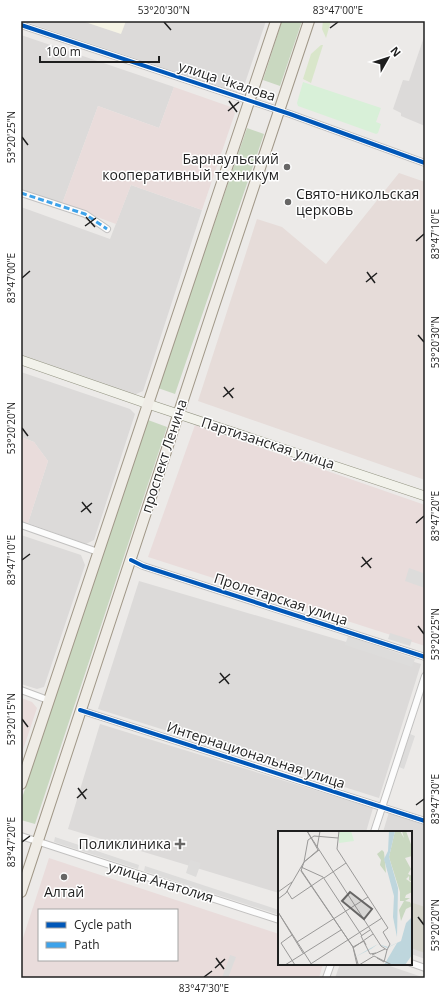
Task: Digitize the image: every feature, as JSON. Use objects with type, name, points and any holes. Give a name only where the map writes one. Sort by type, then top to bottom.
[{"type":"main road","points":[[21,784],[276,21]]},
{"type":"main road","name":"проспект Ленина","points":[[21,892],[80,710],[131,560],[177,413],[309,21]]},
{"type":"main road","name":"Партизанская улица","points":[[21,360],[425,496]]},
{"type":"street","name":"улица Чкалова","points":[[21,25],[279,110],[425,163]]},
{"type":"street","points":[[21,192],[85,214],[107,229]]},
{"type":"street","points":[[21,525],[98,552]]},
{"type":"street","name":"Пролетарская улица","points":[[131,560],[143,566],[425,657]]},
{"type":"street","points":[[374,831],[425,676]]},
{"type":"street","points":[[21,690],[48,700]]},
{"type":"street","name":"Интернациональная улица","points":[[80,710],[425,821]]},
{"type":"street","name":"улица Анатолия","points":[[21,836],[278,920]]},
{"type":"street","points":[[412,963],[425,968]]},
{"type":"street","points":[[326,978],[331,965]]},
{"type":"shaded area","points":[[23,21],[266,21],[243,89],[236,92]]},
{"type":"shaded area","points":[[82,21],[126,21],[121,34]]},
{"type":"shaded area","points":[[425,34],[425,126],[401,116],[401,113],[393,109],[403,80],[409,81]]},
{"type":"shaded area","points":[[21,35],[174,87],[159,128],[98,106],[62,204],[21,189]]},
{"type":"shaded area","points":[[174,87],[231,107],[235,113],[202,210],[131,185],[116,224],[62,204],[98,106],[159,128]]},
{"type":"shaded area","points":[[399,173],[425,182],[425,480],[198,401],[257,219],[282,227],[326,264]]},
{"type":"shaded area","points":[[131,185],[202,210],[143,391],[134,395],[21,355],[21,207],[110,239]]},
{"type":"shaded area","points":[[21,372],[130,409],[135,414],[94,540],[86,544],[28,523],[48,461],[34,442],[21,437]]},
{"type":"shaded area","points":[[195,425],[425,505],[425,646],[148,557]]},
{"type":"shaded area","points":[[21,437],[34,442],[48,461],[28,523],[21,521]]},
{"type":"shaded area","points":[[21,535],[81,555],[85,565],[44,687],[37,689],[21,684]]},
{"type":"shaded area","points":[[409,568],[423,573],[425,568],[425,588],[405,581]]},
{"type":"shaded area","points":[[139,581],[421,664],[379,798],[98,709]]},
{"type":"shaded area","points":[[390,633],[412,640],[410,646],[388,639]]},
{"type":"shaded area","points":[[348,636],[415,659],[412,667],[345,645]]},
{"type":"shaded area","points":[[21,698],[32,702],[37,708],[21,756]]},
{"type":"shaded area","points":[[100,724],[373,808],[366,831],[278,831],[278,893],[68,829]]},
{"type":"shaded area","points":[[410,734],[415,736],[404,769],[399,767]]},
{"type":"shaded area","points":[[191,735],[209,740],[207,746],[189,740]]},
{"type":"shaded area","points":[[389,812],[425,824],[425,959],[412,954],[412,831],[383,831]]},
{"type":"shaded area","points":[[55,837],[139,865],[138,869],[54,842]]},
{"type":"shaded area","points":[[49,858],[278,934],[278,965],[323,965],[319,978],[21,978],[21,944]]},
{"type":"shaded area","points":[[190,860],[201,863],[196,877],[186,873]]},
{"type":"shaded area","points":[[145,866],[278,910],[278,915],[144,871]]},
{"type":"shaded area","points":[[413,903],[425,907],[425,953],[412,948]]},
{"type":"shaded area","points":[[230,955],[236,957],[228,978],[222,978]]},
{"type":"shaded area","points":[[340,965],[387,965],[425,978],[335,978]]},
{"type":"green space","points":[[282,21],[302,21],[280,86],[263,80]]},
{"type":"green space","points":[[323,21],[331,21],[326,38],[322,29]]},
{"type":"green space","points":[[323,45],[311,83],[303,79],[311,54]]},
{"type":"green space","points":[[303,82],[381,108],[376,122],[381,124],[378,133],[376,134],[298,106],[297,103]]},
{"type":"green space","points":[[247,128],[264,134],[175,394],[158,388]]},
{"type":"green space","points":[[148,420],[167,427],[35,824],[21,820],[21,801]]},
{"type":"marked path","points":[[21,193],[85,214],[107,229]]},
{"type":"cycle path","points":[[21,25],[290,114],[425,163]]},
{"type":"cycle path","points":[[131,560],[143,566],[425,657]]},
{"type":"cycle path","points":[[80,710],[425,821]]},
{"type":"place","name":"Барнаульский кооперативный техникум","points":[[287,167]]},
{"type":"place","name":"Свято-никольская церковь","points":[[288,202]]},
{"type":"place","name":"Поликлиника","points":[[180,844]]},
{"type":"place","name":"Алтай","points":[[64,877]]}]
